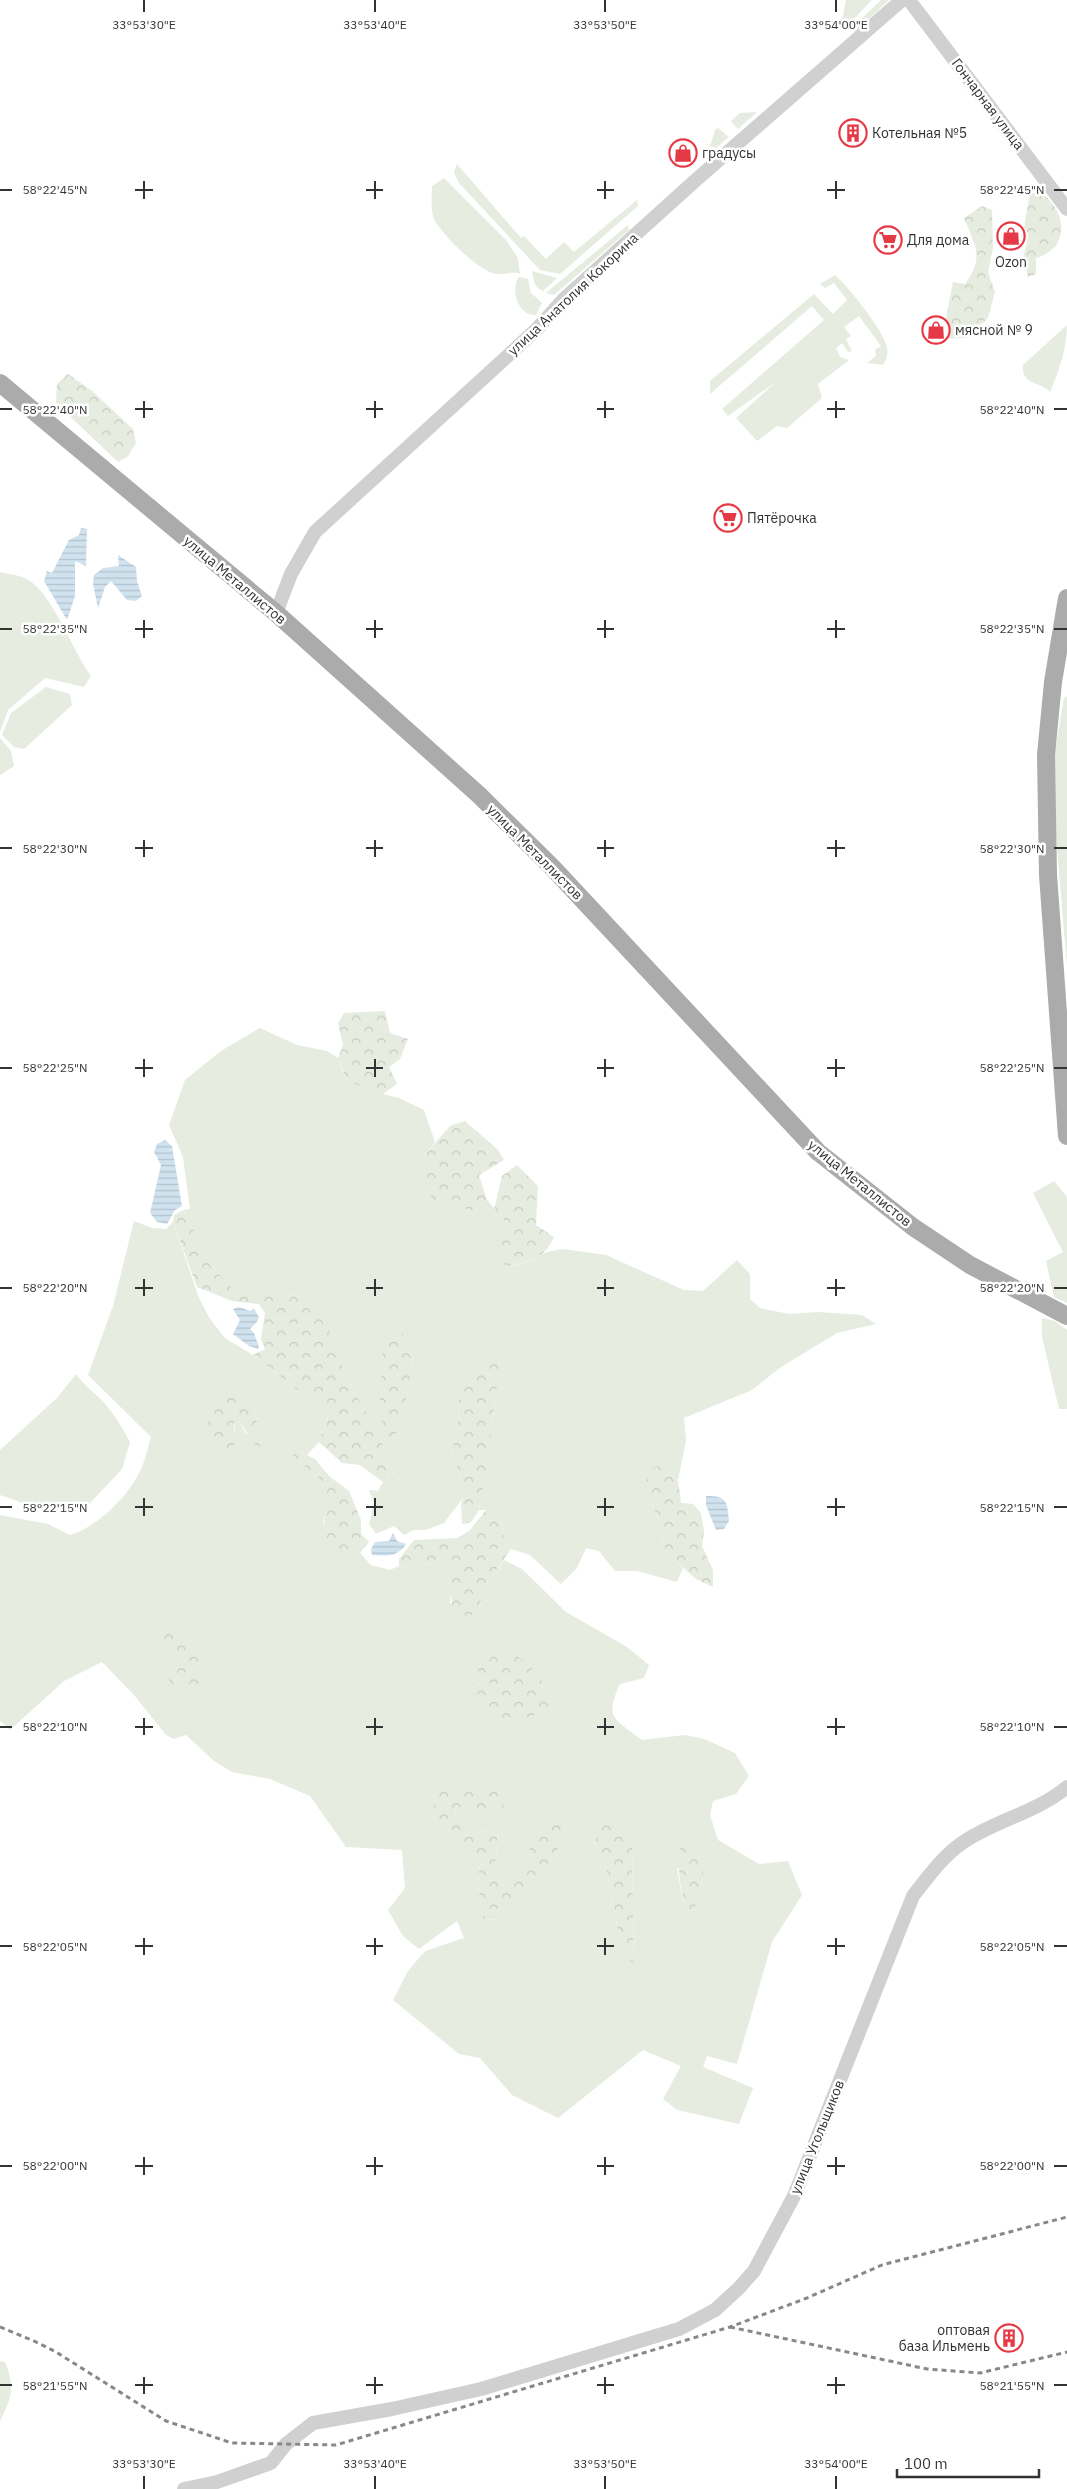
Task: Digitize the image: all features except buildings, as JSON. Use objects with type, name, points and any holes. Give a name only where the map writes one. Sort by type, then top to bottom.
[{"type":"main road","name":"улица Металлистов","points":[[0,383],[276,613],[478,795],[552,867],[818,1152],[906,1222],[970,1265],[1067,1316]]},
{"type":"main road","points":[[1067,598],[1053,682],[1046,755],[1048,875],[1067,1136]]},
{"type":"street","name":"улица Анатолия Кокорина","points":[[276,613],[291,574],[315,532],[537,330],[564,299],[704,173],[902,0]]},
{"type":"street","name":"Гончарная улица","points":[[909,0],[1067,209]]},
{"type":"street","name":"улица Угольщиков","points":[[184,2489],[217,2482],[271,2463],[286,2444],[313,2423],[392,2409],[481,2389],[679,2329],[715,2310],[740,2288],[754,2271],[794,2196],[913,1896],[936,1866],[962,1843],[1051,1801],[1067,1787]]},
{"type":"green space","points":[[846,0],[872,0],[846,27],[842,20]]},
{"type":"green space","points":[[881,0],[889,0],[855,32],[853,31],[851,29]]},
{"type":"green space","points":[[757,112],[738,129],[731,121],[740,113]]},
{"type":"green space","points":[[718,128],[729,137],[716,148],[710,146],[715,130]]},
{"type":"green space","points":[[457,164],[521,238],[524,236],[546,259],[564,242],[574,252],[637,200],[638,206],[560,274],[540,270],[459,183],[454,172]]},
{"type":"green space","points":[[444,178],[506,240],[518,258],[520,274],[497,274],[481,267],[454,244],[440,228],[432,213],[432,186]]},
{"type":"green space","points":[[1030,193],[1044,194],[1054,206],[1060,218],[1061,231],[1056,246],[1044,255],[1036,258],[1036,274],[1028,277],[1023,258],[1029,234],[1024,228]]},
{"type":"green space","points":[[982,206],[992,210],[993,248],[988,272],[995,292],[988,318],[966,338],[942,339],[953,282],[965,284],[975,266],[976,251],[964,218]]},
{"type":"green space","points":[[628,225],[629,230],[554,295],[546,293]]},
{"type":"green space","points":[[532,271],[557,278],[543,291],[536,285]]},
{"type":"green space","points":[[835,275],[864,308],[883,337],[887,355],[883,365],[867,363],[876,356],[875,350],[881,346],[859,316],[844,327],[851,336],[846,339],[852,351],[848,352],[842,343],[836,348],[840,357],[849,360],[818,384],[822,398],[787,428],[777,426],[757,441],[736,418],[777,381],[728,416],[722,409],[824,320],[812,306],[710,394],[710,381],[814,294],[833,314],[847,300],[834,283],[825,288],[820,284]]},
{"type":"green space","points":[[519,277],[528,279],[531,293],[542,303],[536,315],[530,315],[525,312],[518,302],[515,289]]},
{"type":"green space","points":[[1067,325],[1064,351],[1050,392],[1025,376],[1023,365]]},
{"type":"green space","points":[[68,374],[92,391],[133,429],[136,443],[127,457],[118,462],[56,403],[57,384]]},
{"type":"green space","points":[[0,572],[27,579],[36,586],[54,609],[91,676],[84,687],[45,678],[8,710],[0,732]]},
{"type":"green space","points":[[46,687],[70,694],[72,705],[24,749],[14,747],[2,735],[11,713]]},
{"type":"green space","points":[[1067,696],[1067,967],[1055,823],[1053,763],[1064,698]]},
{"type":"green space","points":[[0,738],[11,751],[14,766],[0,775]]},
{"type":"green space","points":[[385,1011],[390,1033],[408,1039],[400,1059],[389,1067],[397,1084],[383,1094],[347,1081],[338,1058],[343,1045],[338,1023],[344,1013]]},
{"type":"green space","points":[[260,1028],[297,1045],[327,1051],[338,1058],[343,1073],[383,1094],[399,1098],[424,1110],[435,1142],[421,1159],[434,1208],[457,1203],[470,1212],[487,1200],[506,1222],[506,1268],[532,1260],[547,1252],[563,1249],[606,1255],[684,1290],[703,1291],[737,1260],[750,1274],[750,1299],[760,1308],[789,1314],[818,1312],[862,1315],[876,1324],[837,1333],[781,1367],[752,1390],[684,1418],[686,1441],[678,1480],[660,1466],[643,1486],[657,1516],[666,1552],[683,1568],[677,1582],[637,1571],[615,1571],[599,1551],[586,1548],[577,1568],[561,1584],[530,1555],[511,1549],[504,1537],[500,1515],[486,1510],[479,1510],[495,1403],[459,1389],[458,1427],[452,1451],[460,1474],[463,1498],[444,1523],[426,1530],[414,1530],[404,1535],[394,1526],[376,1534],[369,1524],[374,1503],[369,1490],[378,1491],[383,1482],[394,1477],[378,1431],[352,1389],[336,1351],[300,1296],[236,1293],[216,1271],[183,1210],[190,1209],[183,1157],[169,1125],[185,1080],[221,1051]],"holes":[[[408,1338],[412,1363],[409,1389],[391,1447],[380,1393]]]},
{"type":"green space","points":[[465,1121],[498,1150],[504,1160],[479,1175],[487,1200],[470,1212],[457,1203],[434,1209],[421,1159],[450,1126]]},
{"type":"green space","points":[[517,1165],[538,1186],[536,1225],[554,1237],[550,1245],[540,1255],[506,1268],[495,1240],[506,1222],[494,1210],[502,1176]]},
{"type":"green space","points":[[1054,1181],[1067,1197],[1067,1303],[1054,1297],[1046,1261],[1063,1252],[1033,1193]]},
{"type":"green space","points":[[183,1210],[216,1271],[236,1292],[300,1296],[322,1310],[352,1389],[378,1431],[394,1477],[383,1482],[360,1465],[342,1463],[319,1442],[329,1415],[253,1355],[265,1349],[261,1339],[265,1313],[259,1304],[232,1301],[197,1287],[173,1222],[174,1215]]},
{"type":"green space","points":[[134,1221],[152,1228],[166,1229],[173,1222],[199,1298],[210,1319],[225,1338],[253,1355],[329,1415],[319,1442],[307,1455],[289,1447],[294,1457],[327,1485],[328,1502],[323,1523],[343,1555],[360,1553],[371,1565],[390,1570],[399,1566],[432,1564],[450,1568],[452,1582],[450,1603],[479,1609],[484,1588],[504,1560],[522,1569],[566,1612],[627,1647],[649,1665],[644,1678],[620,1684],[613,1704],[614,1717],[619,1722],[642,1740],[685,1735],[704,1739],[735,1753],[749,1776],[736,1794],[713,1801],[710,1815],[718,1840],[759,1864],[788,1861],[802,1895],[772,1942],[737,2064],[707,2056],[703,2067],[753,2088],[739,2124],[677,2110],[663,2099],[681,2066],[643,2050],[558,2118],[512,2095],[480,2058],[459,2054],[393,2000],[408,1971],[425,1951],[464,1938],[457,1921],[419,1949],[403,1936],[388,1910],[405,1888],[402,1850],[346,1847],[310,1796],[270,1779],[232,1772],[214,1761],[186,1735],[174,1739],[166,1735],[134,1695],[102,1662],[64,1681],[10,1730],[0,1721],[0,1515],[48,1524],[70,1535],[81,1531],[102,1517],[122,1498],[137,1478],[146,1456],[151,1437],[88,1375],[113,1306]],"holes":[[[252,1400],[261,1438],[246,1434],[238,1420],[234,1420],[235,1433],[210,1410]],[[486,1652],[553,1709],[526,1718],[472,1684]],[[440,1792],[456,1807],[455,1816],[470,1830],[498,1831],[495,1869],[502,1881],[519,1874],[529,1850],[555,1855],[531,1891],[500,1920],[483,1919],[477,1880],[482,1858],[461,1847]],[[595,1842],[632,1845],[634,1968],[618,1930],[607,1873]],[[677,1868],[704,1872],[691,1923],[682,1896]]]},
{"type":"green space","points":[[1042,1318],[1055,1321],[1067,1330],[1067,1409],[1059,1409],[1042,1337]]},
{"type":"green space","points":[[400,1332],[408,1338],[412,1363],[409,1389],[391,1448],[379,1413],[383,1349],[390,1335]]},
{"type":"green space","points":[[495,1352],[500,1359],[499,1371],[479,1510],[471,1522],[462,1524],[461,1504],[463,1498],[460,1474],[452,1451],[458,1427],[459,1389],[472,1370]]},
{"type":"green space","points":[[76,1374],[110,1410],[130,1442],[122,1469],[89,1504],[62,1510],[31,1506],[0,1495],[0,1450],[57,1398]]},
{"type":"green space","points":[[234,1394],[252,1400],[261,1438],[259,1450],[238,1420],[234,1420],[234,1452],[229,1458],[218,1452],[207,1427],[210,1410],[221,1396]]},
{"type":"green space","points":[[288,1446],[315,1459],[329,1476],[349,1491],[361,1520],[361,1534],[369,1542],[360,1553],[343,1555],[324,1542],[327,1485],[294,1457]]},
{"type":"green space","points":[[660,1466],[678,1480],[681,1503],[693,1504],[701,1513],[704,1531],[702,1546],[713,1570],[713,1587],[696,1579],[666,1552],[657,1516],[643,1486],[654,1467]]},
{"type":"green space","points":[[486,1510],[500,1515],[504,1537],[511,1549],[484,1588],[479,1609],[470,1616],[455,1614],[452,1603],[449,1568],[432,1564],[399,1566],[399,1559],[414,1540],[458,1538],[470,1530]]},
{"type":"green space","points":[[166,1623],[196,1649],[201,1664],[197,1686],[176,1687],[169,1681],[163,1669],[177,1662],[175,1651],[158,1636]]},
{"type":"green space","points":[[507,1649],[524,1661],[537,1674],[546,1689],[553,1709],[526,1718],[491,1718],[472,1684],[486,1652]]},
{"type":"green space","points":[[502,1791],[504,1813],[456,1807],[455,1816],[470,1830],[498,1831],[495,1869],[502,1881],[519,1874],[529,1850],[556,1813],[570,1821],[555,1855],[531,1891],[500,1920],[483,1919],[477,1880],[482,1858],[461,1847],[428,1817],[440,1792]]},
{"type":"green space","points":[[601,1818],[632,1845],[634,1970],[618,1930],[607,1873],[595,1842]]},
{"type":"green space","points":[[680,1846],[695,1846],[704,1871],[691,1924],[681,1885],[679,1866]]},
{"type":"green space","points":[[0,2361],[5,2362],[8,2370],[11,2392],[0,2421]]},
{"type":"water","points":[[81,528],[87,529],[86,566],[75,561],[75,596],[67,620],[44,581],[47,571],[52,573],[69,540],[79,535]]},
{"type":"water","points":[[118,555],[136,567],[137,581],[142,596],[136,601],[127,600],[111,581],[105,587],[98,608],[93,584],[94,575],[103,568],[119,566]]},
{"type":"water","points":[[165,1140],[172,1146],[182,1206],[175,1210],[167,1224],[157,1222],[150,1213],[161,1165],[154,1152],[157,1144]]},
{"type":"water","points":[[239,1307],[250,1311],[254,1309],[259,1317],[250,1329],[254,1333],[258,1349],[249,1346],[233,1334],[240,1320],[233,1309]]},
{"type":"water","points":[[706,1496],[718,1497],[725,1501],[729,1521],[724,1529],[716,1530],[706,1505]]},
{"type":"water","points":[[393,1533],[397,1541],[406,1544],[403,1548],[392,1555],[372,1555],[371,1549],[375,1542],[389,1541]]},
{"type":"railway","points":[[0,2327],[56,2352],[166,2421],[232,2443],[336,2445],[730,2327],[807,2298],[882,2265],[1067,2217]]},
{"type":"railway","points":[[730,2327],[927,2369],[980,2373],[1067,2352]]},
{"type":"place","name":"Котельная №5","points":[[853,133]]},
{"type":"place","name":"градусы","points":[[683,153]]},
{"type":"place","name":"Ozon","points":[[1011,236]]},
{"type":"place","name":"Для дома","points":[[888,240]]},
{"type":"place","name":"мясной № 9","points":[[936,330]]},
{"type":"place","name":"Пятёрочка","points":[[728,518]]},
{"type":"place","name":"оптовая база Ильмень","points":[[1009,2338]]}]
